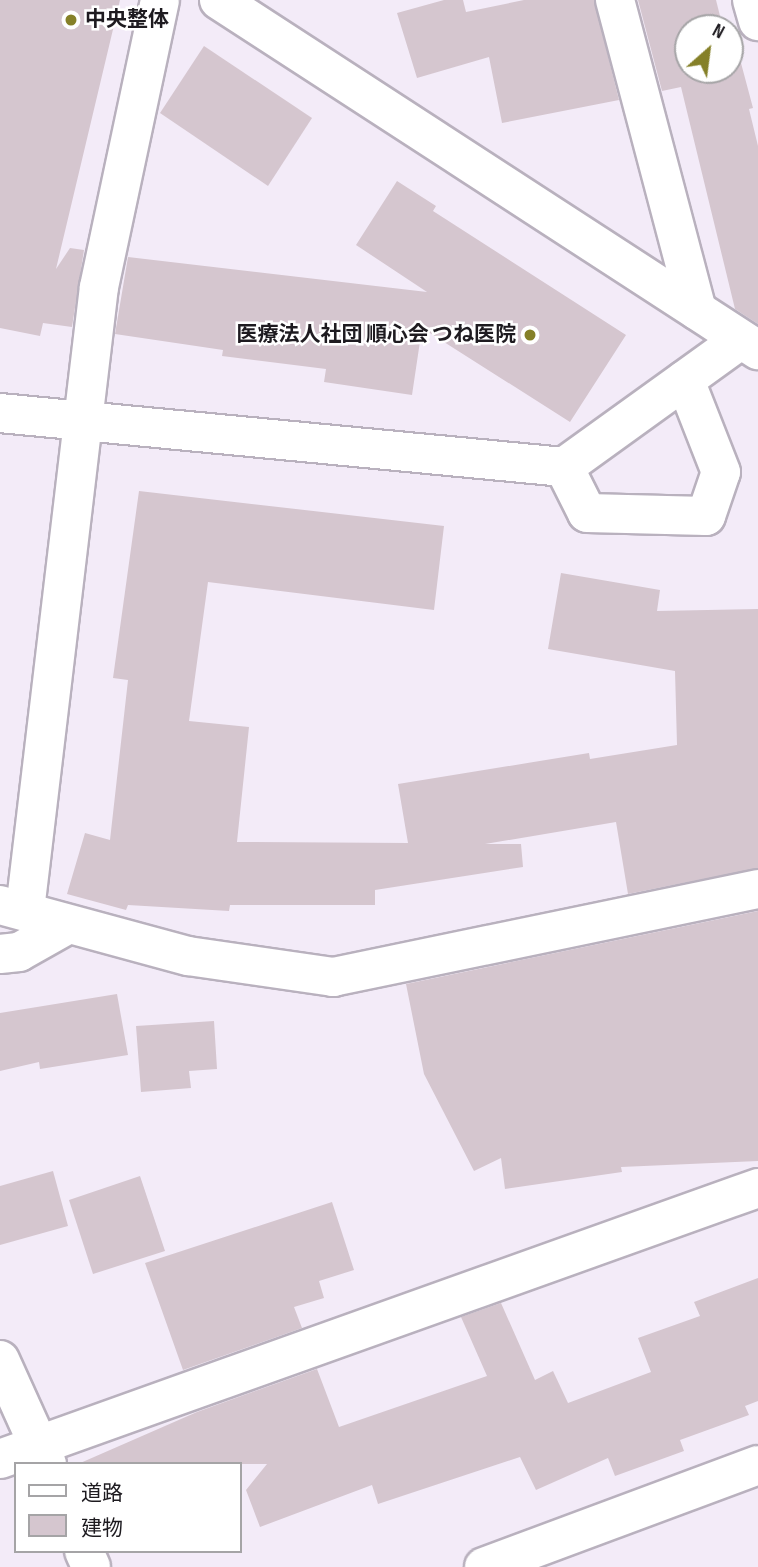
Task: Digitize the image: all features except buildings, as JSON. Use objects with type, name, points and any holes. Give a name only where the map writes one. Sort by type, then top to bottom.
[{"type":"street","points":[[160,0],[99,287],[83,421],[12,908],[188,956],[333,976],[758,889]]},
{"type":"street","points":[[0,413],[564,467],[685,380],[749,345],[219,0]]},
{"type":"street","points":[[615,0],[697,310]]},
{"type":"street","points":[[752,0],[758,21]]},
{"type":"street","points":[[564,467],[587,513],[706,516],[721,472],[685,380]]},
{"type":"street","points":[[0,954],[19,951],[67,925]]},
{"type":"street","points":[[0,1459],[43,1454],[758,1188]]},
{"type":"street","points":[[0,1360],[43,1454]]},
{"type":"street","points":[[484,1567],[758,1465]]},
{"type":"place","name":"中央整体","points":[[71,20]]},
{"type":"place","name":"医療法人社団 順心会 つね医院","points":[[530,335]]}]
